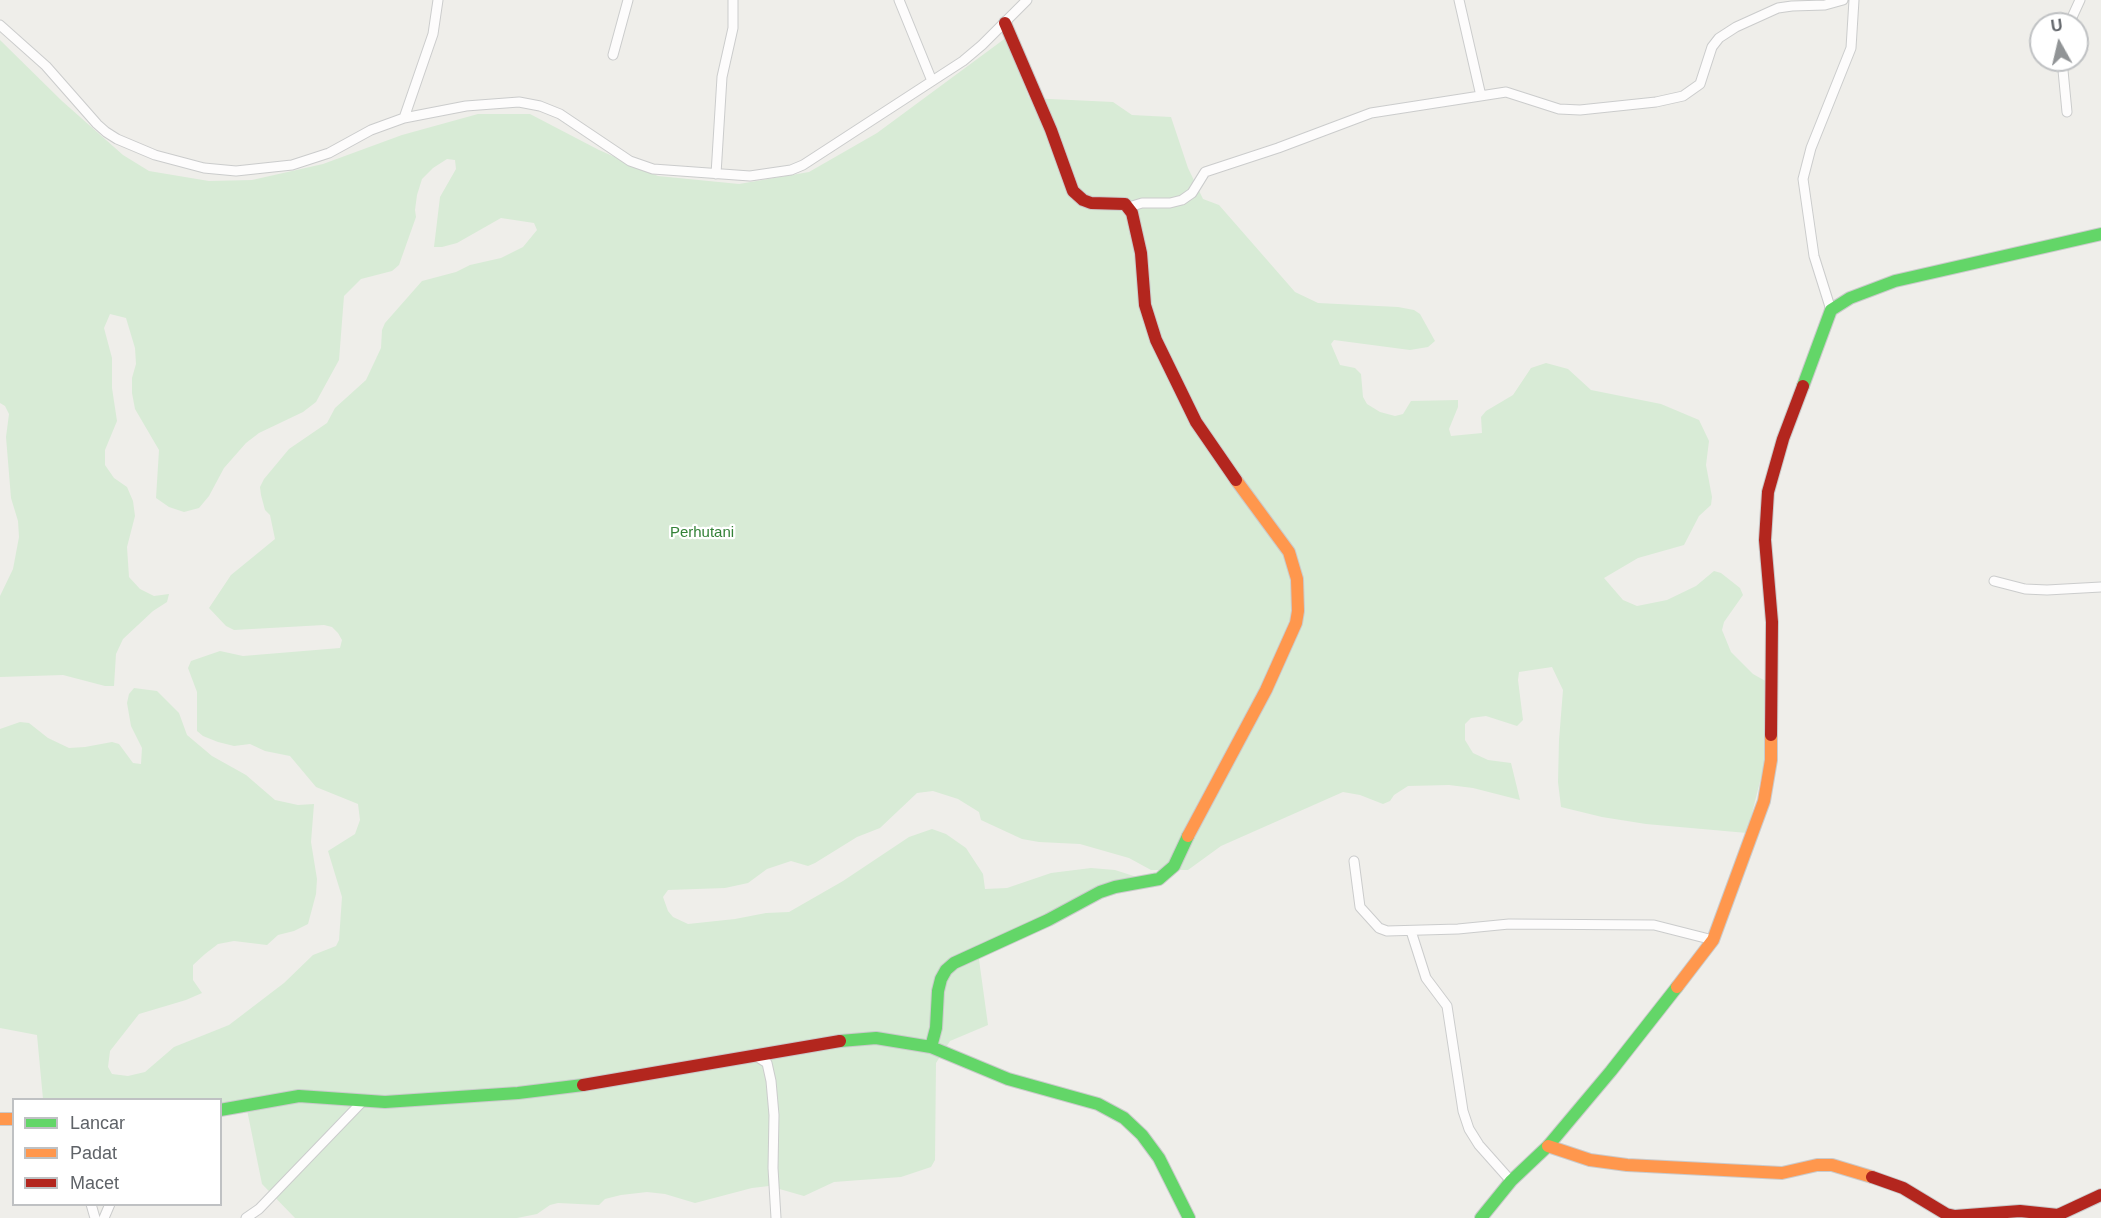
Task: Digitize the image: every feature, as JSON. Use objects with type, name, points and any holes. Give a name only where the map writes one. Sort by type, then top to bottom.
[{"type":"street","points":[[404,118],[433,34],[438,0]]},
{"type":"street","points":[[613,55],[628,0]]},
{"type":"street","points":[[716,174],[722,77],[733,28],[733,0]]},
{"type":"street","points":[[899,0],[932,81]]},
{"type":"street","points":[[1459,0],[1481,96]]},
{"type":"street","points":[[1005,23],[1051,130],[1073,191],[1083,200],[1091,203],[1119,203],[1129,207],[1142,203],[1170,203],[1182,200],[1192,193],[1205,172],[1278,148],[1364,115],[1512,93],[1559,109],[1580,110],[1656,102],[1683,96],[1700,84],[1712,47],[1719,38],[1750,19],[1778,8],[1825,5],[1843,0]]},
{"type":"street","points":[[1831,310],[1814,256],[1803,179],[1811,148],[1851,48],[1854,0]]},
{"type":"street","points":[[0,25],[46,66],[106,132],[155,155],[204,168],[255,170],[292,165],[314,160],[371,130],[404,118],[466,106],[519,102],[540,106],[560,114],[620,155],[653,170],[750,176],[791,170],[803,165],[963,61],[1005,23],[1023,2]]},
{"type":"street","points":[[2063,72],[2067,112]]},
{"type":"street","points":[[931,1047],[936,1028],[941,979],[954,963],[1048,920],[1100,892],[1159,879],[1174,866],[1201,809],[1266,690],[1296,623],[1297,579],[1288,552],[1281,539],[1222,462],[1196,422],[1156,340],[1145,305],[1141,253],[1129,207]]},
{"type":"street","points":[[1482,1218],[1511,1181],[1548,1146],[1611,1071],[1713,940],[1764,801],[1771,760],[1772,622],[1765,540],[1768,492],[1783,439],[1831,310],[1850,298],[1894,281],[2101,234]]},
{"type":"street","points":[[1994,581],[2025,589],[2101,587]]},
{"type":"street","points":[[1354,861],[1358,900],[1365,914],[1383,930],[1458,929],[1509,924],[1654,925],[1713,940]]},
{"type":"street","points":[[1412,931],[1426,978],[1447,1006],[1463,1112],[1469,1129],[1479,1145],[1511,1181]]},
{"type":"street","points":[[222,1110],[293,1096],[362,1102],[394,1102],[518,1093],[598,1083],[834,1042],[876,1038],[931,1047],[1014,1081],[1098,1104],[1124,1118],[1142,1135],[1159,1158],[1189,1218]]},
{"type":"street","points":[[756,1056],[767,1063],[771,1081],[776,1218]]},
{"type":"street","points":[[246,1218],[259,1209],[362,1102]]},
{"type":"street","points":[[1548,1146],[1590,1160],[1627,1165],[1782,1173],[1817,1165],[1832,1166],[1892,1183],[1946,1214],[1955,1216],[2020,1211],[2058,1215],[2101,1195]]},
{"type":"green space","name":"Perhutani","points":[[1007,37],[1029,98],[1113,102],[1132,115],[1171,117],[1188,168],[1203,199],[1219,205],[1295,292],[1318,303],[1398,307],[1414,310],[1420,314],[1435,341],[1428,347],[1410,350],[1334,340],[1331,344],[1340,365],[1355,368],[1361,374],[1363,397],[1367,404],[1380,412],[1395,416],[1403,414],[1411,401],[1458,400],[1458,407],[1449,429],[1451,436],[1482,433],[1481,417],[1486,411],[1513,395],[1531,368],[1546,363],[1568,369],[1591,390],[1661,404],[1699,420],[1709,441],[1706,465],[1712,497],[1711,505],[1699,516],[1684,545],[1638,558],[1604,578],[1623,600],[1637,606],[1667,600],[1696,586],[1714,571],[1721,573],[1740,588],[1743,595],[1724,622],[1722,630],[1731,652],[1753,674],[1769,683],[1768,750],[1747,833],[1646,824],[1561,807],[1558,782],[1563,690],[1552,667],[1519,672],[1523,720],[1517,726],[1486,716],[1471,718],[1465,724],[1465,740],[1473,753],[1488,760],[1511,763],[1520,800],[1473,788],[1449,785],[1408,786],[1383,804],[1360,795],[1343,792],[1221,846],[1188,870],[1151,870],[1129,858],[1080,844],[1022,839],[981,820],[979,812],[958,799],[933,791],[917,793],[880,828],[857,837],[815,863],[808,866],[791,861],[767,869],[748,883],[725,888],[668,890],[663,897],[668,911],[673,917],[688,924],[789,912],[843,881],[909,837],[932,829],[946,834],[966,848],[983,874],[985,889],[1007,888],[1051,873],[1091,868],[1115,870],[1143,879],[1055,912],[977,945],[988,1025],[950,1041],[936,1063],[935,1160],[931,1167],[901,1177],[834,1182],[804,1196],[769,1186],[752,1188],[695,1203],[665,1194],[647,1192],[605,1199],[599,1205],[558,1203],[550,1205],[537,1214],[517,1218],[295,1218],[262,1184],[245,1100],[222,1103],[222,1098],[43,1098],[37,1035],[0,1028],[0,729],[20,722],[29,723],[48,738],[69,748],[112,742],[119,744],[133,763],[141,764],[142,748],[131,726],[127,703],[129,694],[134,688],[157,691],[179,713],[187,735],[212,756],[246,775],[275,800],[298,805],[314,804],[311,842],[317,879],[316,894],[308,924],[278,935],[267,945],[234,941],[218,944],[193,965],[193,980],[202,993],[139,1014],[110,1051],[108,1067],[112,1074],[128,1076],[145,1072],[174,1047],[229,1025],[284,983],[313,955],[336,946],[339,940],[342,897],[328,851],[355,834],[360,820],[358,804],[316,787],[290,756],[265,751],[250,744],[234,746],[203,736],[197,731],[197,692],[188,668],[191,661],[220,651],[243,656],[340,648],[342,640],[332,627],[324,625],[234,630],[226,626],[209,608],[231,575],[275,539],[270,515],[265,510],[260,487],[289,449],[327,423],[335,408],[366,380],[381,348],[382,330],[385,323],[422,281],[456,272],[470,265],[501,258],[523,247],[537,230],[534,223],[501,218],[457,243],[434,247],[440,197],[456,169],[455,160],[447,159],[433,168],[422,179],[417,195],[416,217],[399,265],[392,271],[361,279],[344,296],[339,360],[316,402],[303,412],[259,433],[246,443],[224,468],[209,496],[199,508],[184,512],[169,507],[156,498],[159,450],[135,409],[132,378],[136,364],[135,348],[126,318],[110,314],[104,328],[112,358],[112,388],[117,421],[105,450],[105,465],[114,478],[127,487],[133,501],[135,516],[127,547],[129,577],[140,589],[154,596],[169,594],[167,602],[153,611],[123,639],[116,654],[114,686],[105,686],[63,675],[0,677],[0,596],[13,569],[19,537],[18,521],[11,498],[6,437],[9,414],[5,406],[0,403],[0,40],[62,101],[123,155],[149,171],[209,181],[252,180],[323,164],[402,135],[478,114],[530,114],[599,150],[658,176],[739,184],[809,172],[877,133]]},
{"type":"traffic: fast","points":[[1803,386],[1831,310],[1850,298],[1895,281],[2101,234]]},
{"type":"traffic: fast","points":[[931,1047],[936,1028],[941,979],[954,963],[1048,920],[1100,892],[1159,879],[1174,866],[1188,836]]},
{"type":"traffic: fast","points":[[1481,1218],[1511,1181],[1548,1146],[1677,987]]},
{"type":"traffic: fast","points":[[840,1041],[876,1038],[931,1047],[1008,1079],[1098,1104],[1124,1118],[1142,1135],[1159,1158],[1189,1218]]},
{"type":"traffic: fast","points":[[222,1110],[299,1096],[385,1102],[518,1093],[583,1085]]},
{"type":"traffic: slow","points":[[1188,836],[1266,690],[1296,623],[1298,611],[1297,579],[1289,552],[1236,480]]},
{"type":"traffic: slow","points":[[1677,987],[1713,940],[1764,801],[1771,760],[1771,735]]},
{"type":"traffic: slow","points":[[0,1119],[12,1119]]},
{"type":"traffic: slow","points":[[1548,1146],[1590,1160],[1627,1165],[1782,1173],[1817,1165],[1832,1165],[1872,1177]]},
{"type":"traffic: jam","points":[[1005,23],[1051,130],[1073,191],[1083,200],[1091,203],[1125,204],[1132,213],[1141,253],[1145,305],[1156,340],[1196,422],[1236,480]]},
{"type":"traffic: jam","points":[[1771,735],[1772,622],[1765,540],[1768,492],[1783,439],[1803,386]]},
{"type":"traffic: jam","points":[[583,1085],[840,1041]]},
{"type":"traffic: jam","points":[[1872,1177],[1903,1188],[1946,1214],[1955,1216],[2020,1211],[2058,1215],[2101,1195]]}]
